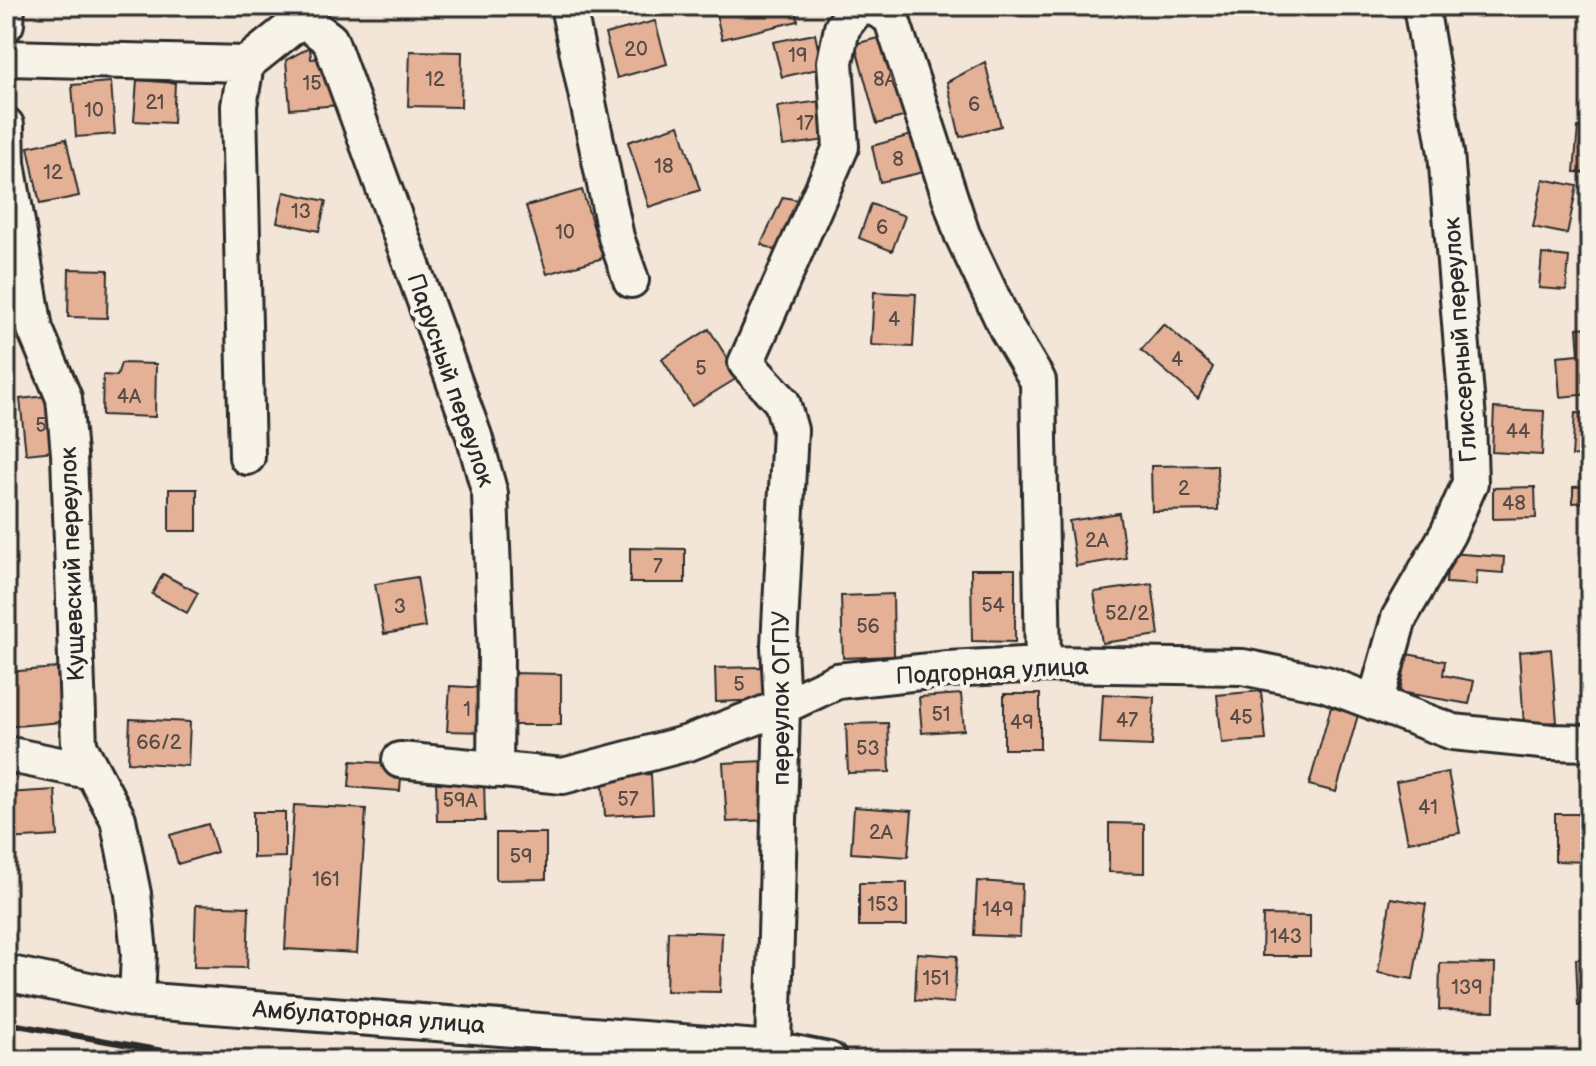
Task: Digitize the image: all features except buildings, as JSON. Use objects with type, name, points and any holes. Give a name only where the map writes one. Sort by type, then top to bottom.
[{"type":"street","points":[[6,24],[7,6]]},
{"type":"street","points":[[568,6],[616,237],[631,280]]},
{"type":"street","name":"переулок ОГПУ","points":[[773,1049],[782,707],[779,646],[790,430],[782,402],[746,363],[841,147],[835,62],[842,28],[859,6]]},
{"type":"street","points":[[870,6],[891,17],[962,234],[1007,329],[1038,381],[1043,664]]},
{"type":"street","name":"Глиссерный переулок","points":[[1375,703],[1399,618],[1448,533],[1470,483],[1468,420],[1446,153],[1421,6]]},
{"type":"street","name":"Парусный переулок","points":[[246,64],[306,12],[330,40],[474,436],[490,494],[496,653],[495,770]]},
{"type":"street","points":[[6,58],[246,64],[239,106],[247,457]]},
{"type":"street","name":"Кущевский переулок","points":[[6,125],[7,163],[35,329],[64,398],[69,454],[79,746],[118,819],[133,894],[139,953],[137,1000]]},
{"type":"street","name":"Подгорная улица","points":[[400,760],[563,776],[688,743],[782,707],[837,681],[948,669],[1043,664],[1243,667],[1326,684],[1453,732],[1590,743]]},
{"type":"street","points":[[6,754],[93,772]]},
{"type":"street","name":"Амбулаторная улица","points":[[6,973],[137,1000],[773,1049],[829,1060]]},
{"type":"railway","points":[[6,1023],[213,1060]]}]
